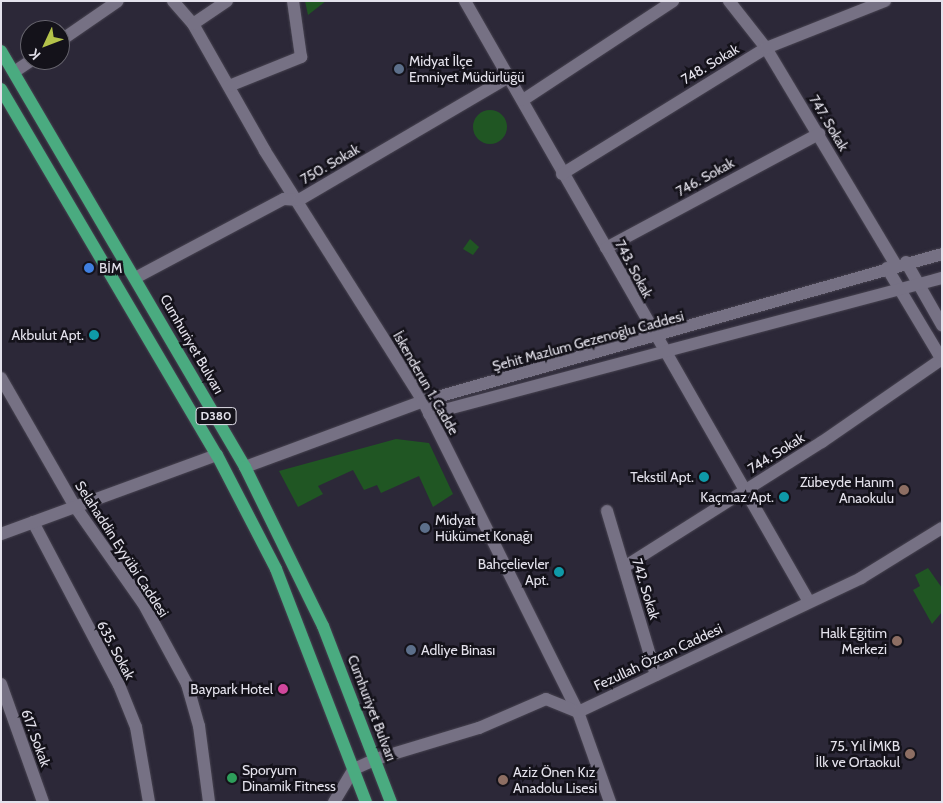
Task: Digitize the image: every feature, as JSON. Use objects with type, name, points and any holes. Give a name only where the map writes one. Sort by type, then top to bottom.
[{"type":"main road","name":"Cumhuriyet Bulvarı","points":[[1,51],[137,277],[245,467],[323,626],[376,759],[391,802]]},
{"type":"main road","name":"D380","points":[[1,89],[218,455],[276,569],[366,802]]},
{"type":"street","points":[[70,34],[118,1]]},
{"type":"street","name":"İskenderun 1. Cadde","points":[[173,1],[193,24],[265,151],[299,200],[423,401],[578,712],[610,802]]},
{"type":"street","points":[[193,24],[227,1]]},
{"type":"street","points":[[229,86],[301,57],[293,1]]},
{"type":"street","name":"743. Sokak","points":[[465,1],[507,78],[523,100],[562,174],[606,248],[655,339],[746,490],[809,602]]},
{"type":"street","points":[[523,100],[673,1]]},
{"type":"street","name":"747. Sokak","points":[[729,1],[766,48],[819,134],[896,265],[899,288],[942,359]]},
{"type":"street","name":"748. Sokak","points":[[562,174],[766,48],[885,1]]},
{"type":"street","points":[[14,72],[20,68]]},
{"type":"street","name":"750. Sokak","points":[[137,277],[284,199],[299,200],[507,78]]},
{"type":"street","name":"746. Sokak","points":[[606,248],[819,134]]},
{"type":"street","name":"Şehit Mazlum Gezenoğlu Caddesi","points":[[245,467],[423,401],[655,339],[896,265],[942,254]]},
{"type":"street","points":[[896,265],[918,284],[942,325]]},
{"type":"street","points":[[429,414],[942,278]]},
{"type":"street","name":"744. Sokak","points":[[624,567],[746,490],[942,359]]},
{"type":"street","name":"Selahaddin Eyyübi Caddesi","points":[[1,378],[74,505],[143,603],[187,684],[199,726],[209,802]]},
{"type":"street","points":[[1,534],[74,505],[218,455]]},
{"type":"street","name":"742. Sokak","points":[[607,511],[656,675]]},
{"type":"street","name":"635. Sokak","points":[[32,522],[119,685],[136,726],[149,802]]},
{"type":"street","name":"Fezullah Özcan Caddesi","points":[[578,712],[861,578],[942,528]]},
{"type":"street","name":"617. Sokak","points":[[1,684],[43,802]]},
{"type":"street","points":[[334,802],[354,769],[376,759],[498,721],[546,699],[578,712]]},
{"type":"green space","points":[[305,1],[326,1],[308,15]]},
{"type":"green space","points":[[490,110],[502,115],[507,127],[502,139],[490,144],[478,139],[473,127],[478,115]]},
{"type":"green space","points":[[470,239],[479,247],[473,255],[463,249]]},
{"type":"green space","points":[[396,439],[429,443],[453,494],[433,507],[419,476],[381,493],[377,485],[364,490],[353,470],[318,486],[323,494],[298,507],[279,471]]},
{"type":"green space","points":[[928,568],[942,588],[942,612],[932,624],[913,590],[920,586],[915,575]]},
{"type":"place","name":"Midyat İlçe Emniyet Müdürlüğü","points":[[399,69]]},
{"type":"place","name":"BİM","points":[[89,268]]},
{"type":"place","name":"Akbulut Apt.","points":[[94,335]]},
{"type":"place","name":"Tekstil Apt.","points":[[704,477]]},
{"type":"place","name":"Zübeyde Hanım Anaokulu","points":[[904,490]]},
{"type":"place","name":"Kaçmaz Apt.","points":[[784,497]]},
{"type":"place","name":"Midyat Hükümet Konağı","points":[[425,528]]},
{"type":"place","name":"Bahçelievler Apt.","points":[[559,572]]},
{"type":"place","name":"Halk Eğitim Merkezi","points":[[897,641]]},
{"type":"place","name":"Adliye Binası","points":[[411,650]]},
{"type":"place","name":"Baypark Hotel","points":[[283,689]]},
{"type":"place","name":"75. Yıl İMKB İlk ve Ortaokul","points":[[910,754]]},
{"type":"place","name":"Sporyum Dinamik Fitness","points":[[232,778]]},
{"type":"place","name":"Aziz Önen Kız Anadolu Lisesi","points":[[503,780]]}]
